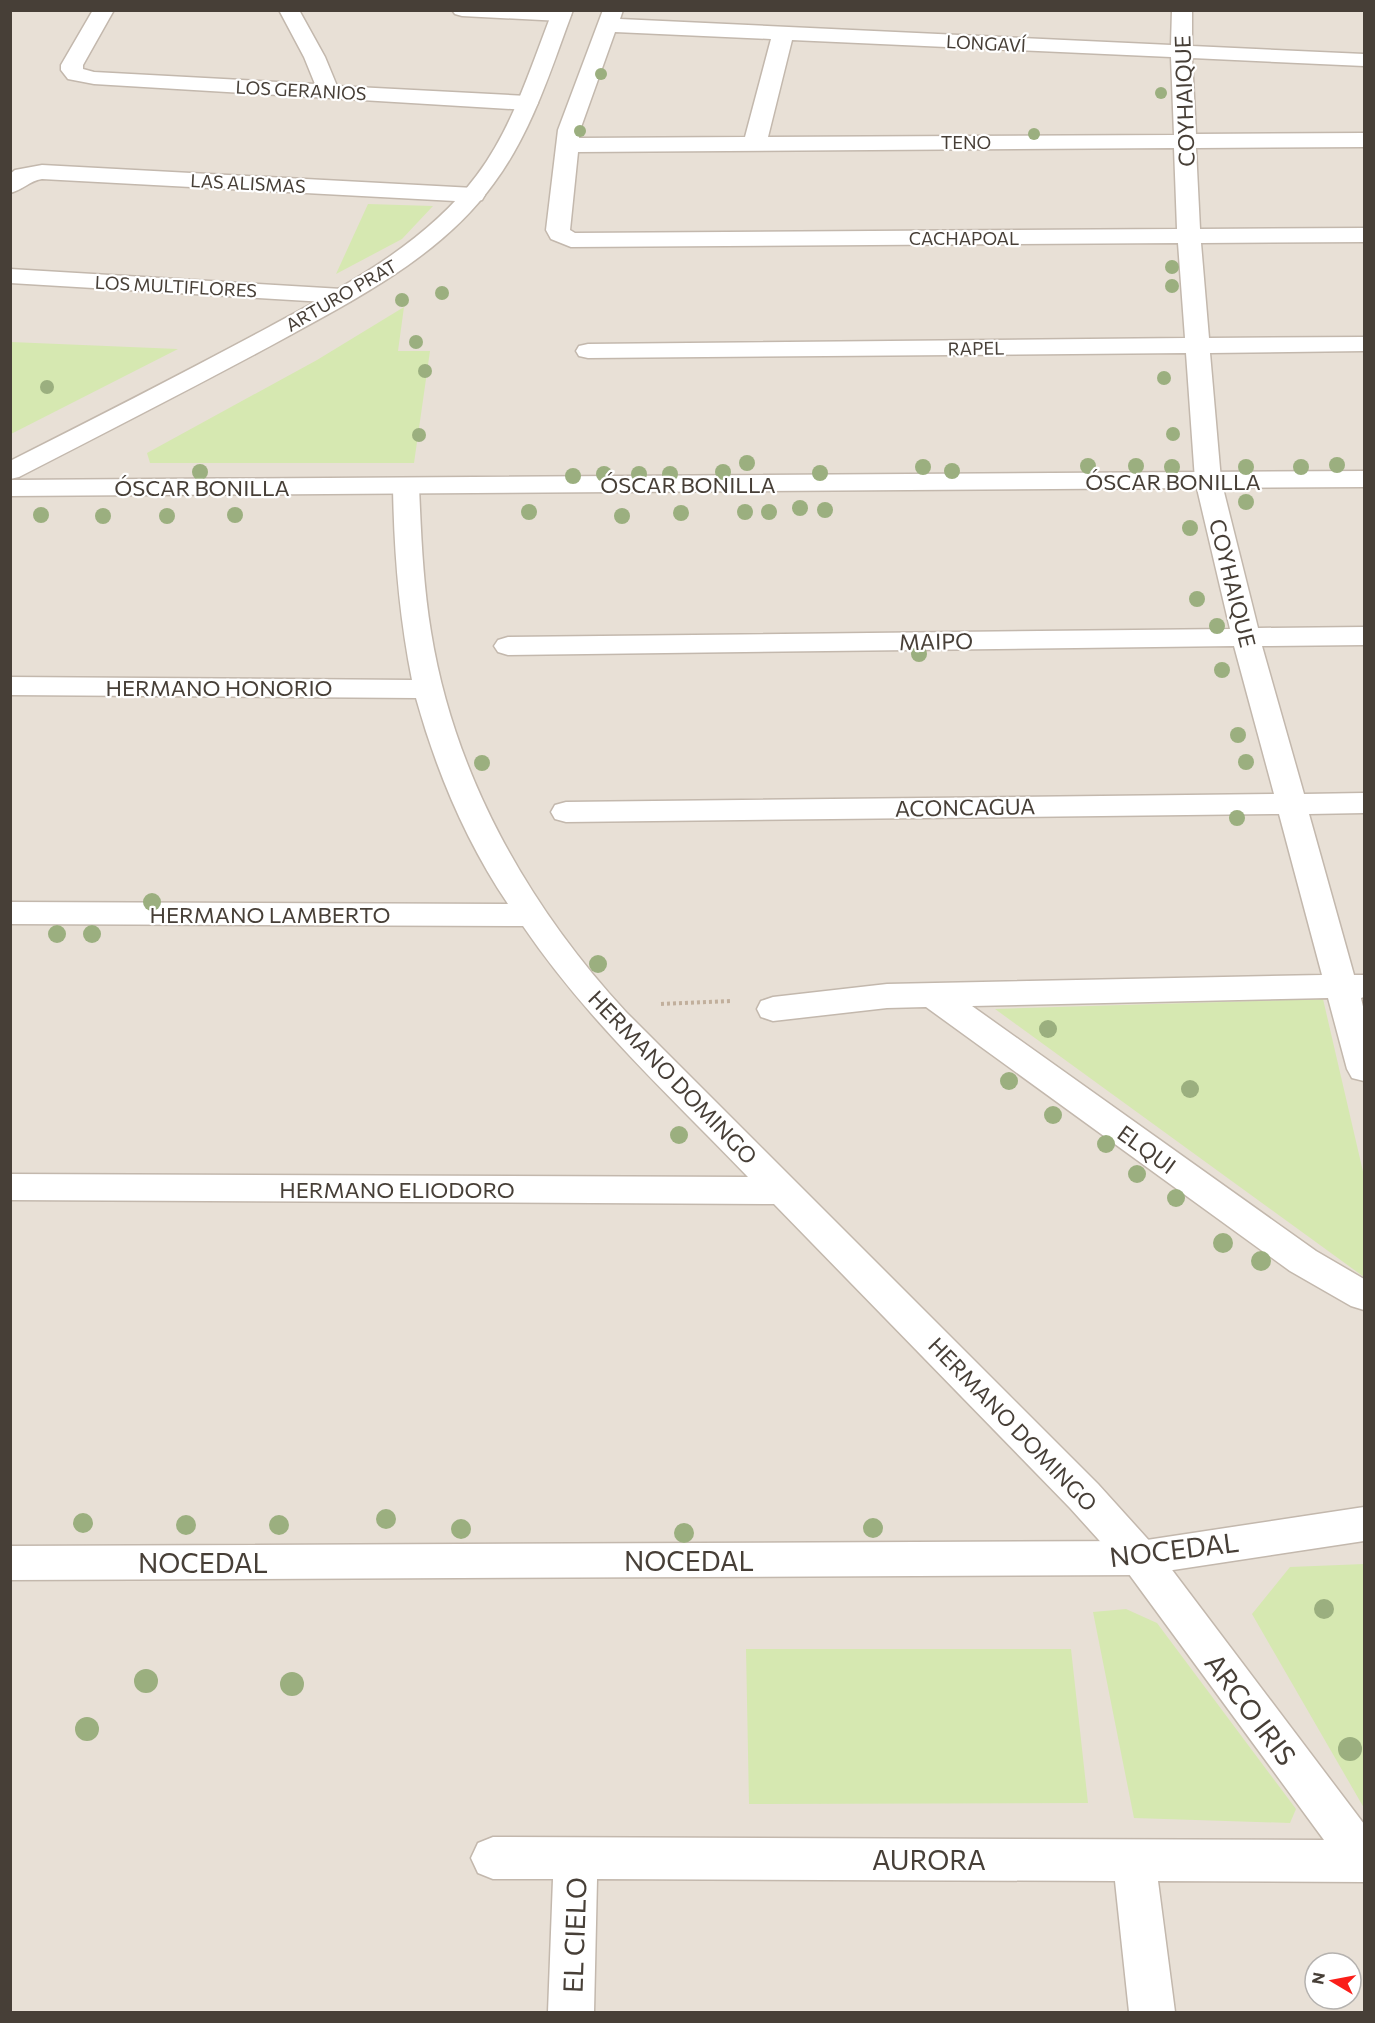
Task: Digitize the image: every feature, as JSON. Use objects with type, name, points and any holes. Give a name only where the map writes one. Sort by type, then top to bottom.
[{"type":"street","name":"LOS GERANIOS","points":[[104,10],[72,65],[72,70],[76,74],[94,78],[526,103]]},
{"type":"street","points":[[289,10],[296,31],[320,67],[328,91]]},
{"type":"street","points":[[462,10],[562,13]]},
{"type":"street","name":"COYHAIQUE","points":[[1182,10],[1181,52],[1189,236],[1208,480],[1246,638],[1291,804],[1353,986],[1365,1070]]},
{"type":"street","name":"ARTURO PRAT","points":[[10,471],[203,373],[342,296],[405,258],[456,216],[504,152],[562,13]]},
{"type":"street","points":[[567,145],[575,110],[610,18]]},
{"type":"street","name":"LONGAVÍ","points":[[610,18],[783,33],[1365,60]]},
{"type":"street","points":[[755,143],[783,33]]},
{"type":"street","name":"TENO","points":[[567,145],[1365,140]]},
{"type":"street","name":"CACHAPOAL","points":[[567,145],[558,230],[563,238],[592,241],[1365,235]]},
{"type":"street","name":"LAS ALISMAS","points":[[17,180],[42,172],[474,195]]},
{"type":"street","name":"LOS MULTIFLORES","points":[[10,276],[342,296]]},
{"type":"street","name":"RAPEL","points":[[588,351],[1365,344]]},
{"type":"street","name":"ÓSCAR BONILLA","points":[[10,488],[1365,479]]},
{"type":"street","name":"HERMANO DOMINGO","points":[[406,486],[406,537],[410,591],[427,689],[446,750],[471,813],[497,864],[530,915],[602,1007],[1084,1496],[1140,1558]]},
{"type":"street","name":"MAIPO","points":[[508,646],[1365,636]]},
{"type":"street","name":"HERMANO HONORIO","points":[[10,686],[427,689]]},
{"type":"street","name":"ACONCAGUA","points":[[566,812],[1365,803]]},
{"type":"street","name":"HERMANO LAMBERTO","points":[[10,913],[530,915]]},
{"type":"street","points":[[773,1009],[842,1000],[933,995],[1353,986]]},
{"type":"street","name":"ELQUI","points":[[933,995],[1303,1261],[1365,1296]]},
{"type":"street","name":"HERMANO ELIODORO","points":[[10,1187],[783,1191]]},
{"type":"street","name":"NOCEDAL","points":[[10,1563],[1140,1558],[1365,1524]]},
{"type":"street","name":"ARCO IRIS","points":[[1140,1558],[1365,1859]]},
{"type":"street","name":"AURORA","points":[[492,1858],[1365,1859]]},
{"type":"street","name":"EL CIELO","points":[[571,2013],[576,1858]]},
{"type":"street","points":[[1134,1860],[1152,2013]]},
{"type":"path","points":[[602,1007],[726,1000],[773,1009]]},
{"type":"shaded area","points":[[11,11],[1364,11],[1364,2012],[11,2012]]},
{"type":"green space","points":[[368,204],[433,206],[402,239],[336,274]]},
{"type":"green space","points":[[404,307],[398,351],[430,351],[414,463],[150,463],[147,453],[317,360]]},
{"type":"green space","points":[[11,342],[178,349],[11,434]]},
{"type":"green space","points":[[1323,999],[1364,1176],[1364,1277],[995,1009]]},
{"type":"green space","points":[[1364,1564],[1364,1808],[1252,1614],[1290,1567]]},
{"type":"green space","points":[[1126,1609],[1157,1623],[1296,1809],[1290,1823],[1134,1818],[1093,1612]]},
{"type":"green space","points":[[746,1649],[1071,1649],[1088,1803],[749,1804]]}]
